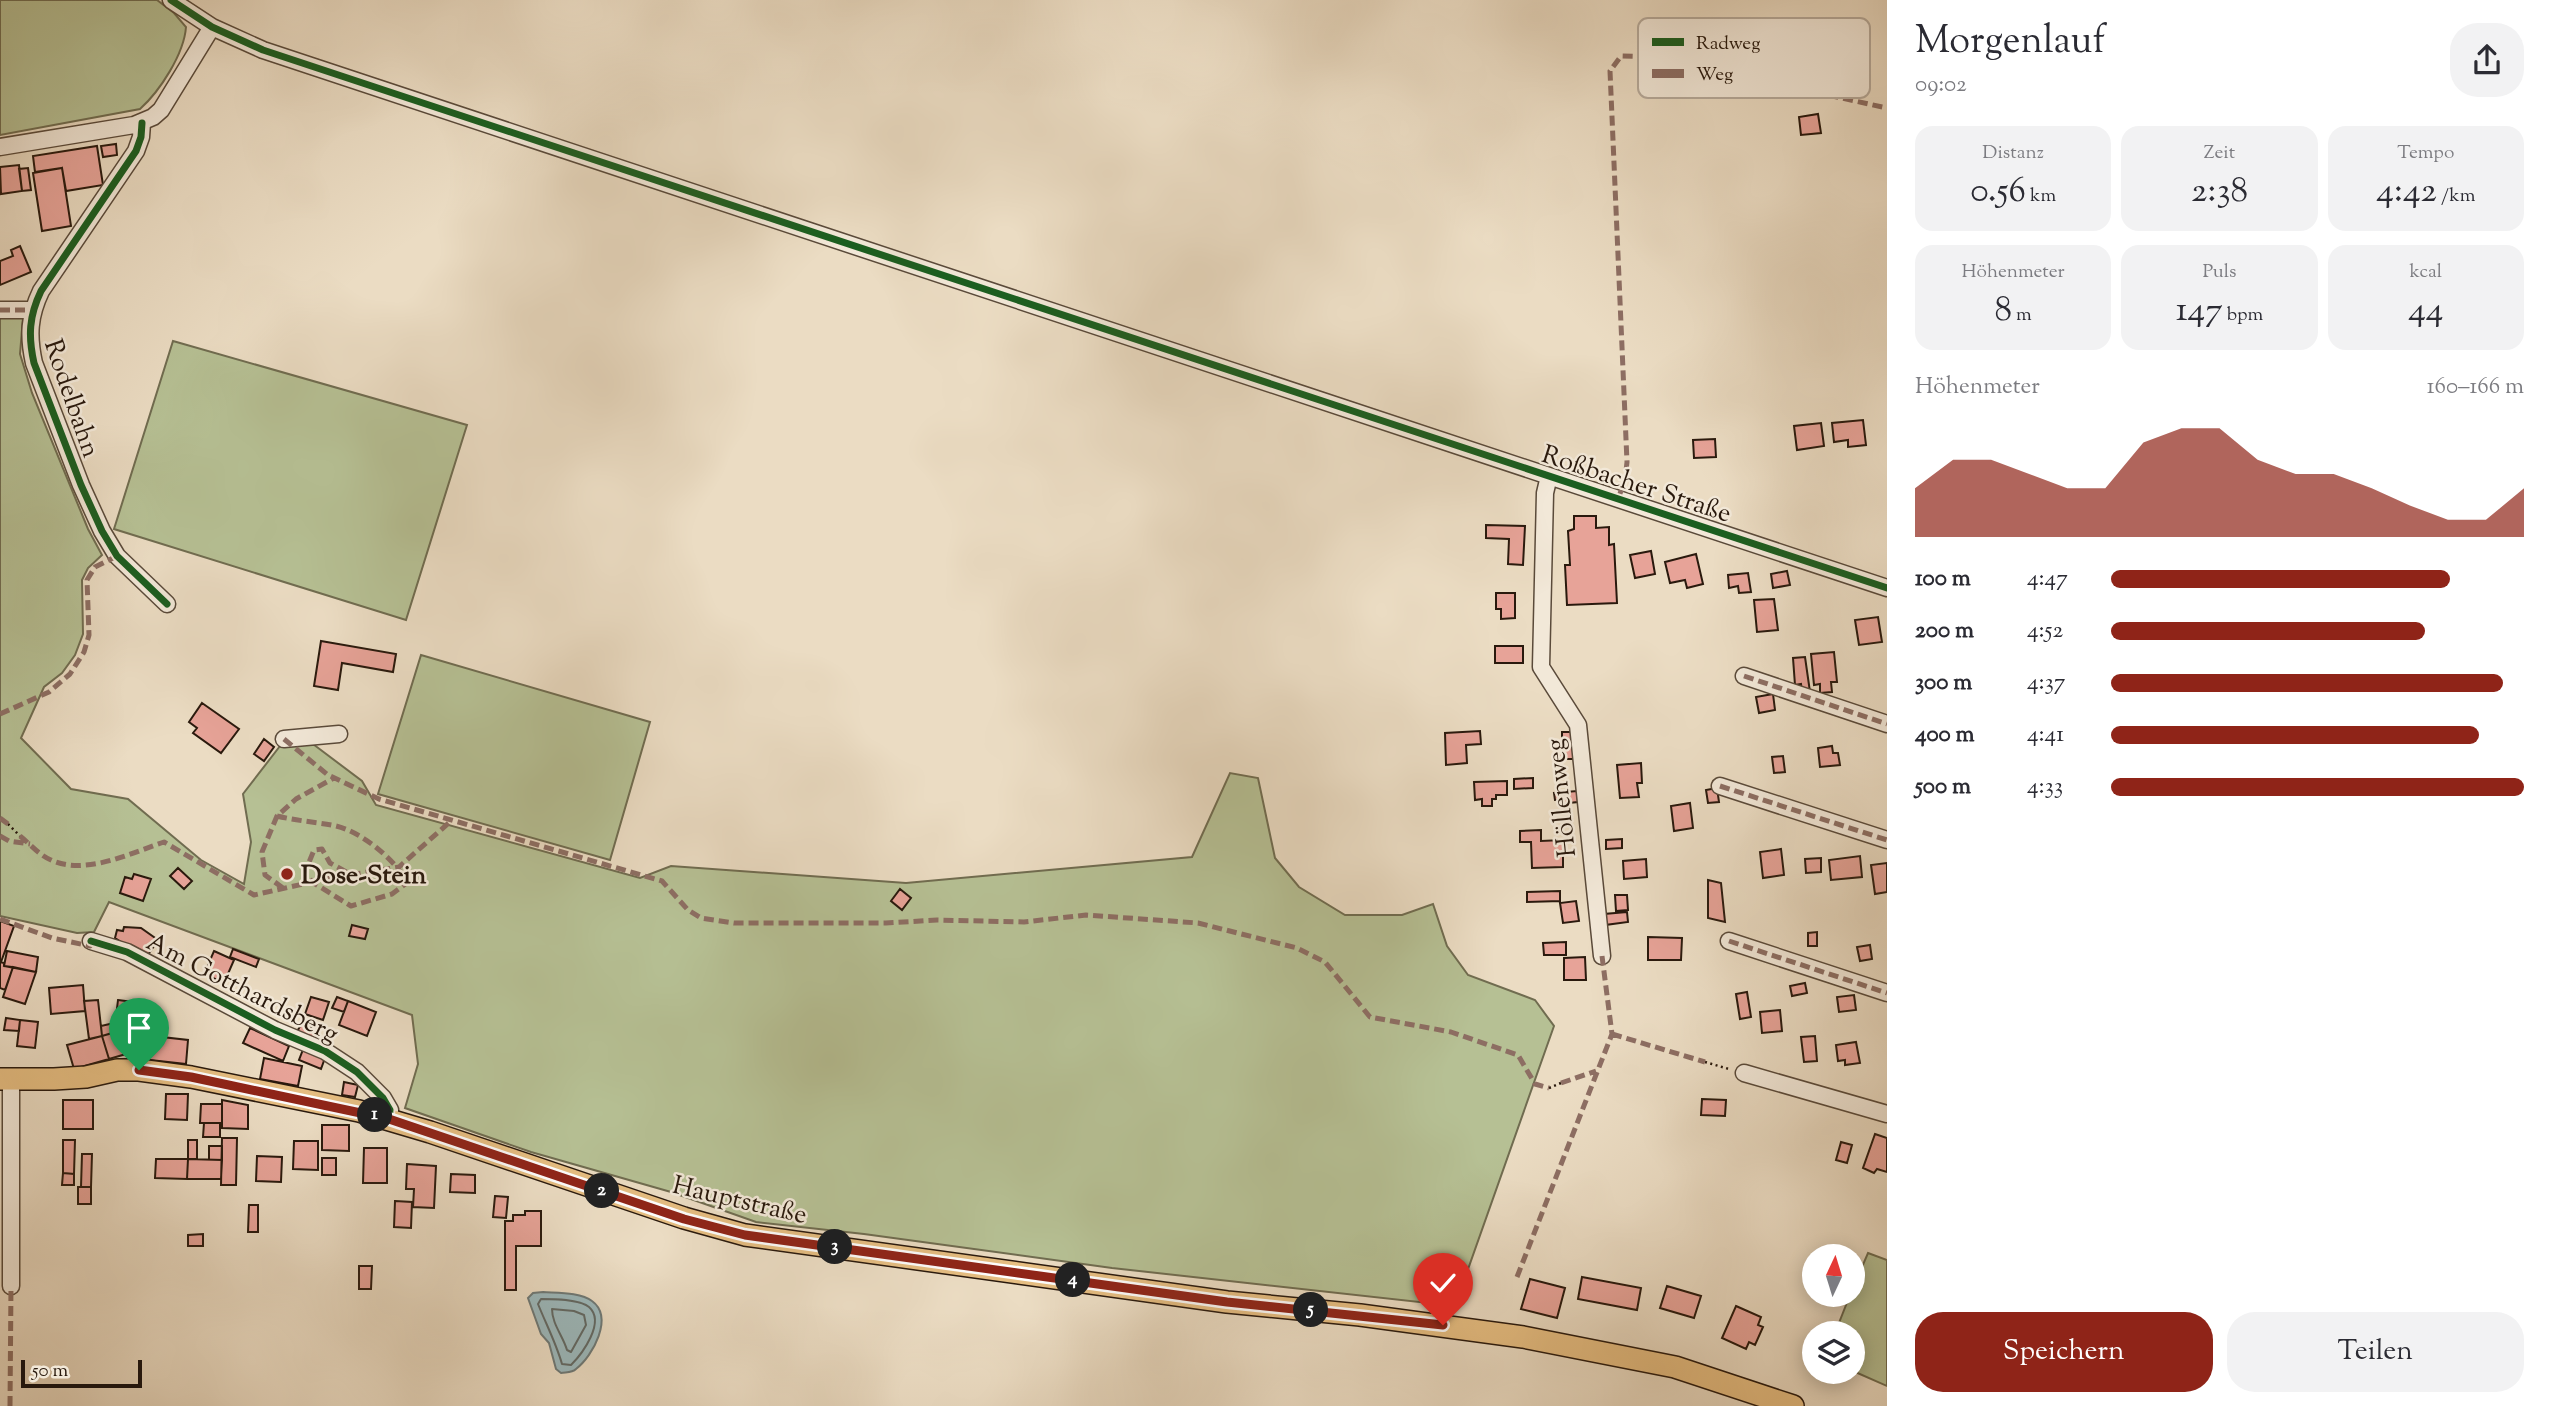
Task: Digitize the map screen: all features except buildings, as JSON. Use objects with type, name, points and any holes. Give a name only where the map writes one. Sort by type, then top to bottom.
[{"type":"main road","name":"Hauptstraße","points":[[6,1079],[86,1077],[117,1070],[191,1077],[389,1119],[684,1219],[745,1235],[1215,1301],[1360,1315],[1523,1337],[1675,1367],[1793,1406]]},
{"type":"street","name":"Roßbacher Straße","points":[[171,0],[241,42],[289,59],[1887,588]]},
{"type":"street","points":[[0,147],[142,123],[153,117],[166,103],[212,27]]},
{"type":"street","name":"Rodelbahn","points":[[142,123],[136,151],[41,291],[32,310],[30,335],[34,363],[90,504],[117,556],[167,604]]},
{"type":"street","name":"Rodelbahn","points":[[0,310],[32,310]]},
{"type":"street","name":"Höllenweg","points":[[1549,476],[1545,493],[1541,667],[1578,725],[1602,956]]},
{"type":"street","points":[[1744,676],[1887,724]]},
{"type":"street","points":[[284,739],[339,734]]},
{"type":"street","points":[[1720,786],[1887,840]]},
{"type":"street","name":"Am Gotthardsberg","points":[[91,941],[127,952],[275,1030],[325,1051],[357,1072],[383,1098],[390,1110],[389,1119]]},
{"type":"street","points":[[1729,941],[1887,993]]},
{"type":"street","points":[[1744,1073],[1887,1114]]},
{"type":"street","points":[[6,1079],[11,1286]]},
{"type":"path","points":[[8,824],[20,836]]},
{"type":"path","points":[[1705,1062],[1744,1073]]},
{"type":"path","points":[[1549,1088],[1561,1083]]},
{"type":"green space","points":[[0,0],[157,0],[186,27],[181,49],[170,71],[140,109],[0,135]]},
{"type":"green space","points":[[0,316],[23,318],[20,354],[32,393],[88,529],[102,555],[88,568],[82,580],[83,634],[75,655],[62,673],[44,687],[21,738],[71,789],[128,799],[201,860],[244,884],[251,842],[243,794],[280,746],[305,738],[362,781],[376,805],[640,878],[671,866],[906,883],[1192,857],[1230,773],[1258,778],[1275,858],[1299,887],[1345,915],[1402,915],[1433,904],[1447,946],[1468,975],[1535,1000],[1554,1026],[1455,1306],[1112,1268],[756,1222],[671,1192],[531,1152],[405,1108],[418,1064],[412,1015],[109,902],[94,932],[77,933],[0,916]]},
{"type":"green space","points":[[173,341],[467,425],[406,620],[114,529]]},
{"type":"green space","points":[[421,655],[650,722],[610,860],[378,794]]},
{"type":"green space","points":[[1868,1253],[1887,1260],[1887,1386],[1865,1376],[1865,1321],[1840,1321],[1845,1307],[1866,1307]]},
{"type":"water","points":[[533,1293],[582,1296],[598,1308],[601,1317],[599,1336],[589,1355],[573,1371],[561,1373],[556,1369],[549,1343],[541,1334],[528,1298]]},
{"type":"marked path","points":[[1618,499],[1625,480],[1627,462],[1610,71],[1621,56],[1638,57]]},
{"type":"marked path","points":[[1841,98],[1887,108]]},
{"type":"marked path","points":[[0,310],[32,310]]},
{"type":"marked path","points":[[0,714],[49,692],[70,674],[84,652],[89,635],[87,580],[95,567],[117,556]]},
{"type":"marked path","points":[[1744,676],[1887,724]]},
{"type":"marked path","points":[[284,739],[328,775],[379,799],[662,881],[688,910],[701,918],[734,923],[886,923],[937,920],[1024,922],[1086,915],[1198,923],[1297,948],[1325,962],[1370,1017],[1451,1032],[1518,1055],[1535,1084],[1549,1088]]},
{"type":"marked path","points":[[283,888],[265,875],[262,852],[277,816],[296,799],[334,778]]},
{"type":"marked path","points":[[1720,786],[1887,840]]},
{"type":"marked path","points":[[277,816],[336,826],[357,834],[386,856],[408,882],[392,894],[351,906],[312,882],[305,872],[314,850],[322,849],[330,863],[352,875]]},
{"type":"marked path","points":[[0,818],[8,824]]},
{"type":"marked path","points":[[20,836],[47,858],[64,864],[78,865],[123,857],[164,842],[254,895],[330,878],[399,867],[452,820]]},
{"type":"marked path","points":[[0,836],[9,841],[30,844]]},
{"type":"marked path","points":[[0,919],[52,938],[90,946],[94,942]]},
{"type":"marked path","points":[[1729,941],[1887,993]]},
{"type":"marked path","points":[[1517,1277],[1612,1034],[1602,956]]},
{"type":"marked path","points":[[1612,1034],[1705,1062]]},
{"type":"marked path","points":[[1561,1083],[1596,1071]]},
{"type":"marked path","points":[[10,1406],[11,1286]]},
{"type":"cycle path","points":[[171,0],[212,27],[263,50],[1887,588]]},
{"type":"cycle path","points":[[142,123],[136,151],[41,291],[32,318],[31,344],[34,363],[81,485],[102,531],[117,556],[167,604]]},
{"type":"cycle path","points":[[91,941],[127,952],[275,1030],[325,1051],[357,1072],[383,1098],[390,1110],[389,1119]]},
{"type":"place","name":"Dose-Stein","points":[[287,874]]},
{"type":"route","points":[[139,1070],[191,1077],[389,1119],[684,1219],[745,1235],[1227,1302],[1443,1325]]}]
